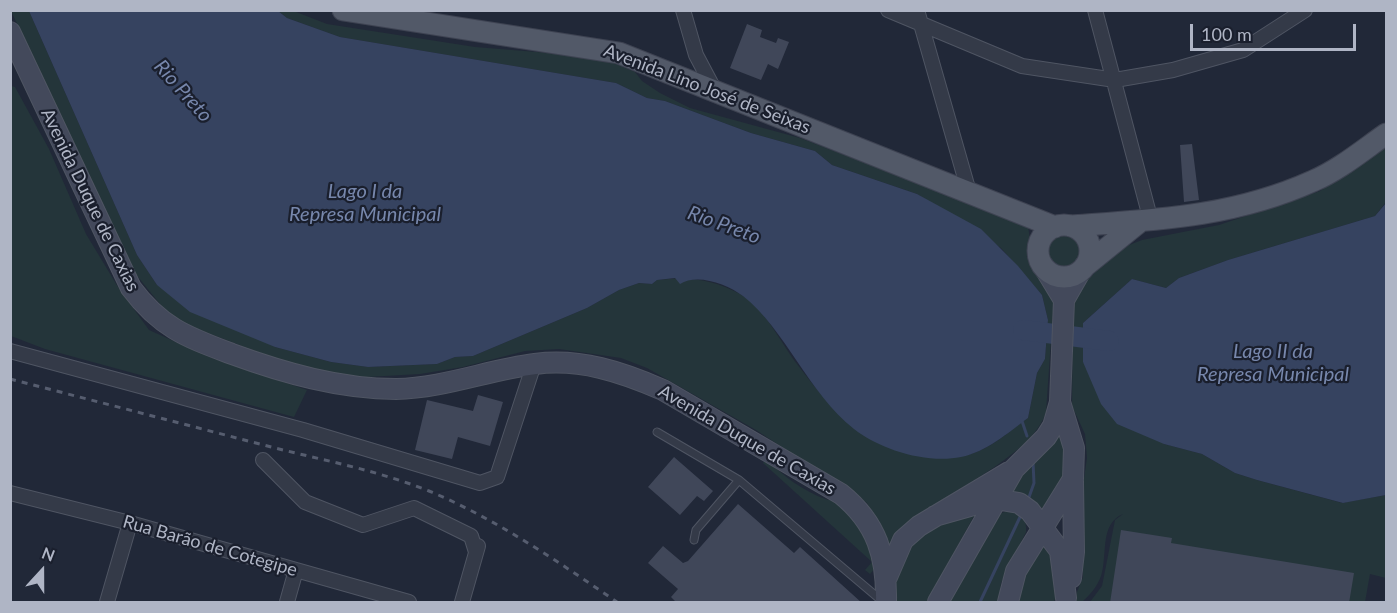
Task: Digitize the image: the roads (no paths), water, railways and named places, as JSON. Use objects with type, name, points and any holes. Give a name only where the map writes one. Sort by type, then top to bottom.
[{"type":"main road","name":"Avenida Lino José de Seixas","points":[[343,10],[441,19],[603,49],[714,89],[969,192],[1063,226],[1144,222],[1206,213],[1272,198],[1316,180],[1386,134]]},
{"type":"main road","name":"Avenida Duque de Caxias","points":[[10,32],[131,288],[147,310],[168,327],[240,357],[325,382],[362,387],[397,389],[435,385],[534,364],[581,364],[636,378],[663,390],[841,494],[860,509],[872,526],[886,579],[885,603]]},
{"type":"main road","points":[[10,71],[31,80]]},
{"type":"main road","points":[[1044,267],[1049,272],[1065,277],[1082,269],[1144,222]]},
{"type":"main road","points":[[938,603],[995,499],[1014,470],[1046,437],[1053,426],[1060,402],[1063,303],[1089,259],[1088,243],[1079,230],[1063,226],[1042,236],[1038,252],[1063,303]]},
{"type":"main road","points":[[1060,402],[1074,448],[1074,565],[1066,600]]},
{"type":"main road","points":[[886,579],[903,540],[935,516],[1014,470]]},
{"type":"main road","points":[[1008,603],[1016,572],[1073,479]]},
{"type":"main road","points":[[935,516],[995,499],[1025,507],[1043,527],[1060,552],[1066,600]]},
{"type":"street","points":[[683,10],[696,55],[714,89]]},
{"type":"street","points":[[888,10],[919,17],[1022,66],[1115,80],[1173,70],[1243,50],[1305,10]]},
{"type":"street","points":[[1095,10],[1115,80],[1144,222]]},
{"type":"street","points":[[919,17],[969,192]]},
{"type":"street","points":[[684,78],[692,71],[696,55]]},
{"type":"street","points":[[10,351],[303,429],[480,483],[497,477],[534,364]]},
{"type":"street","points":[[263,460],[305,502],[363,525],[414,508],[471,536],[477,548],[462,603]]},
{"type":"street","name":"Rua Barão de Cotegipe","points":[[10,493],[130,523],[409,603]]},
{"type":"street","points":[[107,603],[130,523]]},
{"type":"street","points":[[287,603],[296,570]]},
{"type":"lane","points":[[657,432],[739,480],[885,603]]},
{"type":"lane","points":[[694,540],[696,530],[739,480]]},
{"type":"lane","points":[[860,583],[875,586],[886,579]]},
{"type":"water","name":"Lago I da Represa Municipal","points":[[29,11],[278,11],[287,18],[340,37],[616,83],[647,98],[665,101],[751,133],[815,151],[832,165],[917,194],[981,229],[1018,266],[1042,295],[1048,320],[1045,359],[1037,373],[1028,418],[1005,436],[970,455],[934,459],[891,449],[865,437],[838,415],[772,326],[743,296],[721,284],[703,280],[680,284],[675,278],[657,280],[652,284],[639,283],[619,290],[587,308],[473,356],[455,357],[437,364],[368,367],[331,362],[275,347],[190,312],[157,285],[137,255]]},
{"type":"water","name":"Lago II da Represa Municipal","points":[[1386,203],[1386,495],[1343,503],[1235,473],[1202,454],[1164,444],[1117,424],[1101,404],[1083,362],[1083,323],[1132,279],[1166,288],[1179,278],[1228,260],[1375,216]]},
{"type":"waterway","name":"Rio Preto","points":[[1023,330],[1109,341]]},
{"type":"waterway","points":[[1021,418],[1027,436]]},
{"type":"waterway","points":[[1028,500],[1034,483],[1033,462]]},
{"type":"waterway","points":[[980,602],[1021,515]]},
{"type":"railway","points":[[10,379],[353,467],[410,484],[478,514],[549,556],[617,602]]}]
